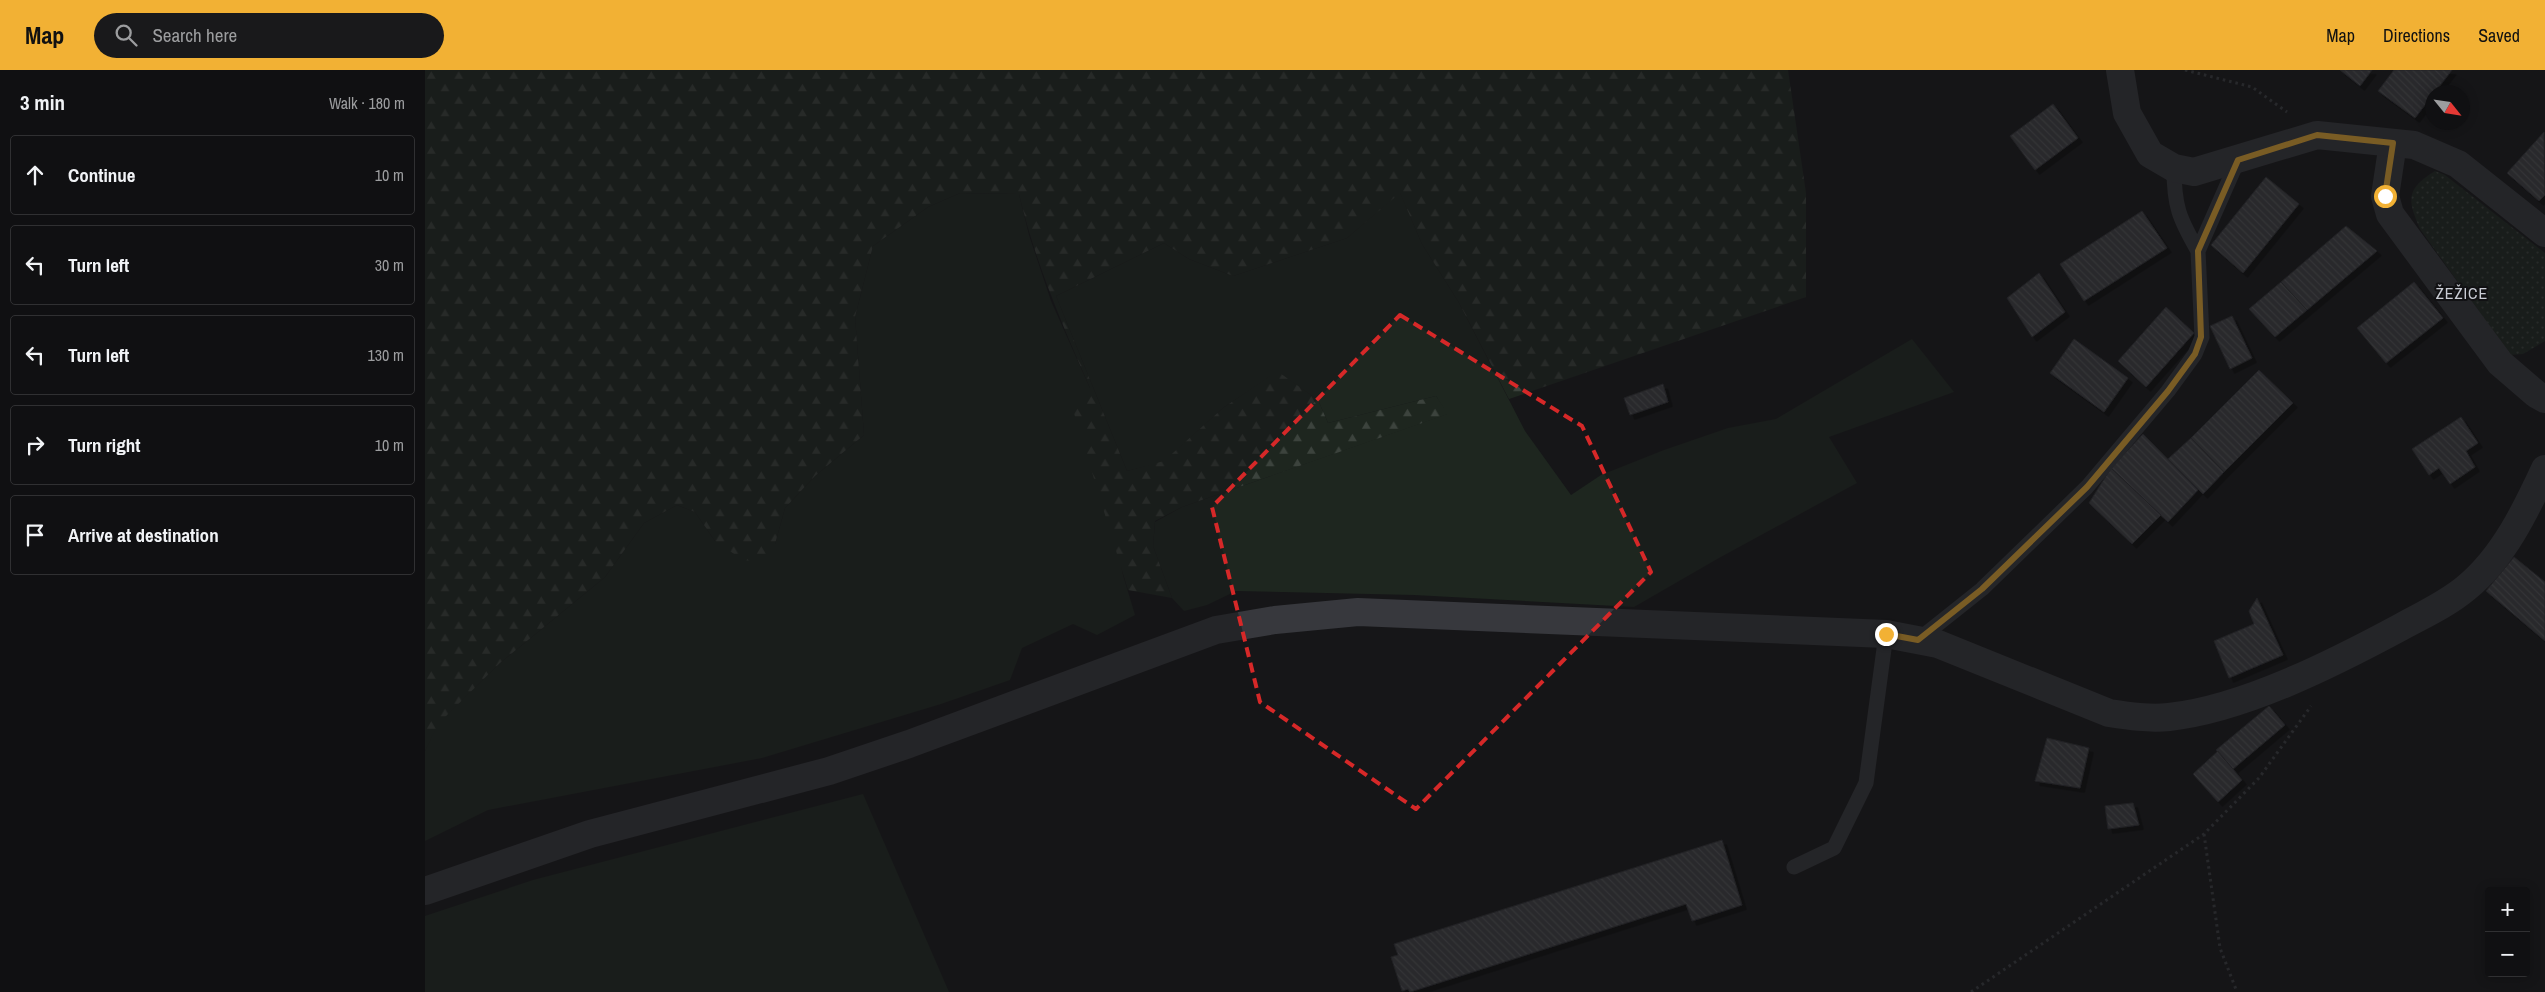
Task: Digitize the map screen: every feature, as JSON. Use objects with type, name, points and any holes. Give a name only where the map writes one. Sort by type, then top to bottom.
[{"type":"street","points":[[2120,70],[2127,113],[2140,137],[2150,154],[2174,168],[2194,172],[2317,135],[2414,145],[2458,164],[2545,233]]},
{"type":"street","points":[[2393,143],[2385,196],[2390,214],[2501,363],[2536,394],[2545,399]]},
{"type":"street","points":[[425,891],[590,834],[829,771],[909,744],[1217,630],[1275,620],[1358,612],[1886,634],[1938,644],[2109,713],[2137,717],[2168,717],[2236,701],[2347,656],[2445,603],[2468,587],[2499,552],[2525,513],[2545,469]]},
{"type":"lane","points":[[1918,640],[1982,589],[2087,487],[2168,391],[2195,354],[2201,337],[2198,251],[2238,160]]},
{"type":"lane","points":[[2174,168],[2174,198],[2184,226],[2198,251]]},
{"type":"lane","points":[[1794,867],[1834,848],[1866,783],[1886,634]]},
{"type":"path","points":[[2185,70],[2251,86],[2317,135]]},
{"type":"path","points":[[1971,992],[2204,834],[2259,778],[2314,702]]},
{"type":"path","points":[[2204,834],[2219,948],[2237,992]]},
{"type":"highlighted area","points":[[1400,315],[1582,426],[1651,572],[1416,809],[1260,702],[1212,507]]},
{"type":"green space","points":[[425,70],[1788,70],[1806,193],[1806,297],[1509,399],[1458,301],[1422,244],[1400,193],[1347,238],[1233,276],[1189,259],[1164,243],[1056,296],[1127,471],[1164,461],[1223,408],[1277,371],[1318,400],[1328,423],[1436,396],[1448,414],[1182,507],[1155,521],[1153,546],[1172,598],[1128,590],[1073,410],[1090,388],[1041,268],[1019,194],[960,193],[928,207],[873,246],[855,317],[864,435],[815,476],[785,508],[775,544],[760,562],[743,560],[715,541],[695,512],[677,505],[644,523],[605,577],[500,663],[439,723],[425,751]]},
{"type":"green space","points":[[2435,171],[2445,175],[2545,253],[2545,341],[2523,354],[2510,355],[2420,229],[2411,202],[2412,196],[2414,189],[2419,183]]},
{"type":"green space","points":[[1400,192],[1422,244],[1458,301],[1525,431],[1571,495],[1601,475],[1664,450],[1728,428],[1776,419],[1912,339],[1954,392],[1829,437],[1857,483],[1719,558],[1634,607],[1414,595],[1236,591],[1207,605],[1184,611],[1172,598],[1153,546],[1155,522],[1182,507],[1447,414],[1436,396],[1328,423],[1318,400],[1277,372],[1223,408],[1164,462],[1127,471],[1056,296],[1164,243],[1189,259],[1233,276],[1347,238]]},
{"type":"green space","points":[[960,193],[1019,194],[1029,235],[1051,301],[1090,388],[1123,575],[1135,615],[1097,635],[1073,624],[1022,648],[1010,680],[941,704],[762,758],[488,810],[425,841],[425,751],[438,723],[500,663],[605,577],[644,523],[677,505],[695,512],[715,541],[775,544],[785,508],[815,476],[864,435],[855,317],[873,246],[928,207]]},
{"type":"green space","points":[[863,794],[949,992],[425,992],[425,916],[533,880]]},
{"type":"building","points":[[2340,70],[2372,70],[2360,86]]},
{"type":"building","points":[[2394,70],[2452,70],[2440,85],[2425,85],[2425,105],[2415,118],[2378,91]]},
{"type":"building","points":[[2053,104],[2078,138],[2035,170],[2010,136]]},
{"type":"building","points":[[2544,132],[2545,195],[2539,201],[2507,173]]},
{"type":"building","points":[[2266,177],[2299,204],[2243,273],[2211,245]]},
{"type":"building","points":[[2142,211],[2167,248],[2084,301],[2060,264]]},
{"type":"building","points":[[2346,226],[2377,251],[2307,310],[2281,282]]},
{"type":"building","points":[[2039,273],[2065,312],[2032,337],[2007,298]]},
{"type":"building","points":[[2281,282],[2307,310],[2275,337],[2249,309]]},
{"type":"building","points":[[2414,282],[2443,318],[2386,363],[2357,328]]},
{"type":"building","points":[[2166,307],[2194,333],[2146,387],[2118,361]]},
{"type":"building","points":[[2232,316],[2252,358],[2230,369],[2210,326]]},
{"type":"building","points":[[2074,339],[2128,378],[2104,412],[2050,373]]},
{"type":"building","points":[[2259,370],[2293,403],[2224,472],[2191,438]]},
{"type":"building","points":[[1663,384],[1668,402],[1630,415],[1624,398]]},
{"type":"building","points":[[2461,417],[2478,443],[2466,451],[2475,467],[2450,484],[2439,468],[2429,475],[2412,449]]},
{"type":"building","points":[[2143,434],[2198,490],[2168,522],[2111,468]]},
{"type":"building","points":[[2191,438],[2224,472],[2203,494],[2168,459]]},
{"type":"building","points":[[2111,468],[2161,515],[2132,544],[2089,503]]},
{"type":"building","points":[[2514,557],[2545,582],[2545,641],[2486,591]]},
{"type":"building","points":[[2257,598],[2283,655],[2229,678],[2214,641],[2254,624],[2249,611]]},
{"type":"building","points":[[2269,706],[2285,725],[2233,769],[2216,750]]},
{"type":"building","points":[[2047,738],[2089,748],[2080,788],[2035,781]]},
{"type":"building","points":[[2218,751],[2242,780],[2218,802],[2193,774]]},
{"type":"building","points":[[2133,803],[2139,825],[2108,829],[2105,806]]},
{"type":"building","points":[[1722,840],[1742,905],[1692,921],[1686,904],[1410,992],[1408,989],[1402,991],[1391,957],[1398,955],[1394,944]]},
{"type":"district","name":"ŽEŽICE","points":[[2462,293]]},
{"type":"route","points":[[1886,634],[1918,640],[1982,589],[2087,487],[2168,391],[2195,354],[2201,337],[2201,286],[2198,251],[2238,160],[2317,135],[2393,143],[2385,196]]}]
